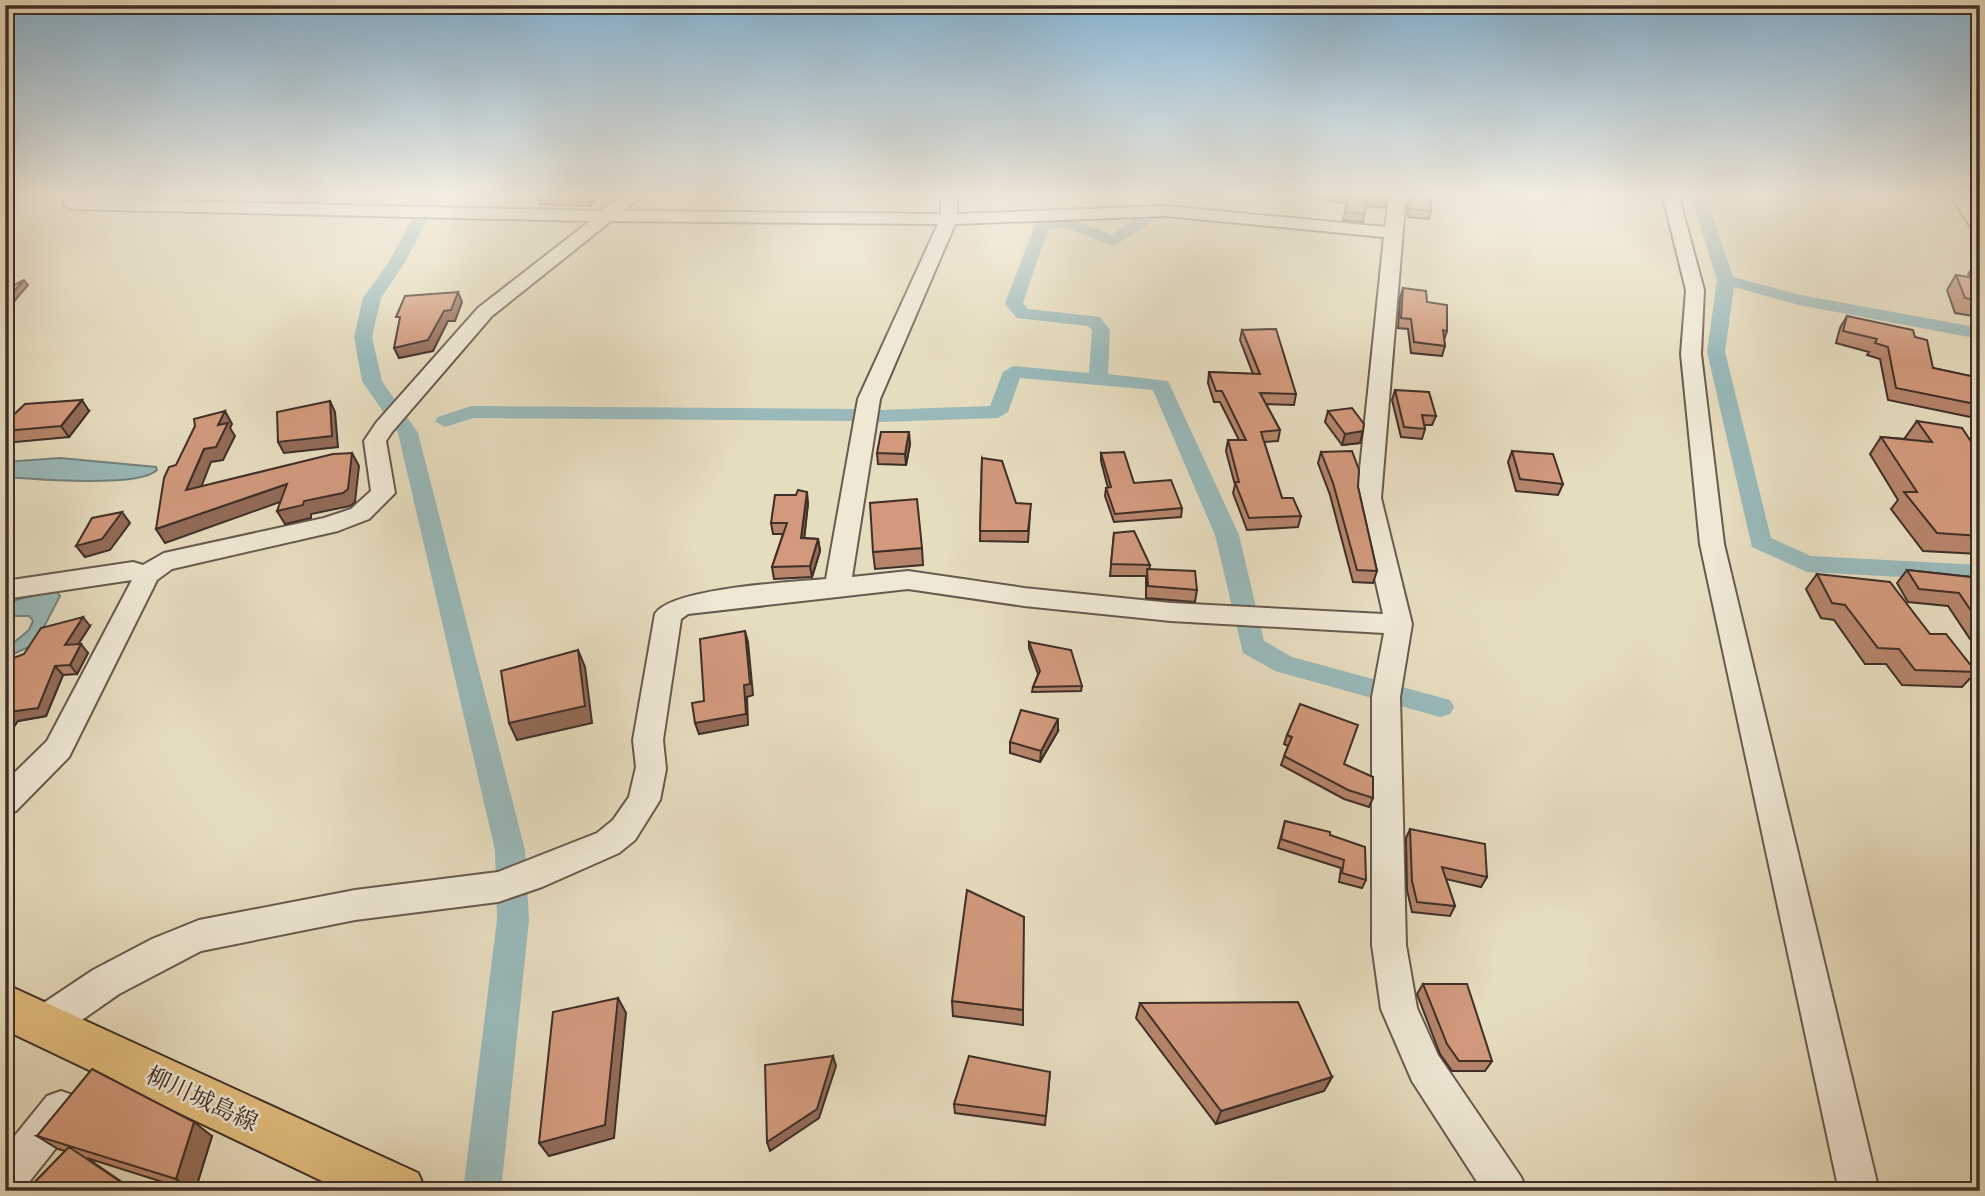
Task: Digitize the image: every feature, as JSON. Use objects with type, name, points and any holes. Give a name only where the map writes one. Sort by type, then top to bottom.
[{"type":"main road","name":"柳川城島線","points":[[26,1014],[400,1191]]},
{"type":"street","points":[[5,802],[58,749],[147,575],[164,562],[329,525],[360,514],[383,493],[375,441],[384,428],[485,312],[564,249]]},
{"type":"street","points":[[838,586],[869,399],[936,249]]},
{"type":"street","points":[[1392,249],[1369,498],[1399,624],[1386,697],[1389,945],[1399,1009],[1425,1068],[1507,1191]]},
{"type":"street","points":[[1684,249],[1695,290],[1691,354],[1710,531],[1859,1191]]},
{"type":"street","points":[[5,590],[133,572],[147,575]]},
{"type":"street","points":[[26,1014],[106,982],[164,950],[199,936],[355,905],[514,882],[608,843],[624,830],[645,800],[647,775],[651,769],[648,740],[668,614],[699,602],[908,580],[1024,597],[1171,612],[1399,624]]},
{"type":"street","points":[[5,1180],[107,1054]]},
{"type":"water","points":[[60,458],[156,467],[157,470],[146,476],[109,481],[5,477],[5,462]]},
{"type":"water","points":[[55,590],[60,596],[35,644],[5,658],[5,650],[29,630],[33,621],[29,616],[5,616],[5,607],[16,600]]},
{"type":"building","points":[[1956,275],[1980,279],[1980,301],[1965,298]]},
{"type":"building","points":[[24,280],[5,302],[5,290]]},
{"type":"building","points":[[1403,288],[1426,291],[1427,302],[1447,305],[1447,331],[1443,330],[1445,346],[1414,342],[1411,319],[1401,318]]},
{"type":"building","points":[[458,292],[451,310],[444,311],[428,340],[394,348],[400,317],[396,317],[405,296]]},
{"type":"building","points":[[1847,316],[1913,330],[1915,337],[1927,340],[1933,368],[1980,378],[1980,405],[1896,388],[1888,347],[1875,343],[1877,339],[1843,331]]},
{"type":"building","points":[[1276,329],[1296,394],[1260,393],[1280,430],[1261,432],[1282,498],[1293,498],[1301,516],[1249,518],[1235,482],[1239,482],[1228,440],[1246,440],[1222,391],[1216,391],[1209,372],[1260,374],[1242,330]]},
{"type":"building","points":[[1395,390],[1429,392],[1436,416],[1422,415],[1425,429],[1404,427]]},
{"type":"building","points":[[82,400],[61,426],[5,431],[5,423],[25,404]]},
{"type":"building","points":[[330,401],[332,436],[278,442],[277,412]]},
{"type":"building","points":[[1352,408],[1364,424],[1363,431],[1345,434],[1328,411]]},
{"type":"building","points":[[225,411],[218,425],[228,423],[216,447],[204,449],[186,490],[333,454],[352,453],[348,489],[343,493],[304,501],[303,505],[277,511],[287,484],[156,529],[164,478],[169,467],[176,465],[195,426],[194,419]]},
{"type":"building","points":[[1917,421],[1962,428],[1972,443],[1980,443],[1980,518],[1977,517],[1980,520],[1980,536],[1937,533],[1904,492],[1917,492],[1881,437],[1932,442]]},
{"type":"building","points":[[881,432],[909,432],[905,454],[877,453]]},
{"type":"building","points":[[1352,451],[1359,470],[1358,487],[1377,571],[1357,570],[1333,483],[1321,452]]},
{"type":"building","points":[[1512,451],[1553,454],[1563,484],[1520,479]]},
{"type":"building","points":[[1124,452],[1134,483],[1171,480],[1182,508],[1115,514],[1106,488],[1111,487],[1101,453]]},
{"type":"building","points":[[982,458],[1002,461],[1016,503],[1031,504],[1028,531],[980,531]]},
{"type":"building","points":[[798,490],[807,492],[801,538],[818,539],[810,566],[772,567],[787,523],[771,523],[775,495],[796,495]]},
{"type":"building","points":[[917,499],[922,548],[873,552],[870,503]]},
{"type":"building","points":[[122,512],[102,539],[76,546],[92,518]]},
{"type":"building","points":[[1134,531],[1150,565],[1111,564],[1114,533]]},
{"type":"building","points":[[1147,569],[1195,571],[1197,590],[1148,586]]},
{"type":"building","points":[[1907,570],[1980,578],[1980,624],[1959,593],[1919,589]]},
{"type":"building","points":[[1817,574],[1890,582],[1930,634],[1946,634],[1976,672],[1915,670],[1899,649],[1878,648],[1845,605],[1832,603]]},
{"type":"building","points":[[83,617],[65,645],[81,644],[70,665],[55,666],[38,708],[9,712],[5,718],[5,659],[24,654],[41,628]]},
{"type":"building","points":[[745,631],[750,684],[744,685],[746,714],[695,723],[692,703],[704,701],[700,639]]},
{"type":"building","points":[[1029,642],[1071,650],[1082,686],[1033,687],[1040,671]]},
{"type":"building","points":[[578,650],[585,706],[509,723],[501,671]]},
{"type":"building","points":[[1300,704],[1358,725],[1344,764],[1373,777],[1373,798],[1348,790],[1284,756],[1292,737],[1287,735]]},
{"type":"building","points":[[1021,710],[1058,719],[1041,751],[1010,742]]},
{"type":"building","points":[[1285,821],[1330,832],[1330,835],[1365,847],[1366,880],[1342,873],[1344,860],[1281,839]]},
{"type":"building","points":[[1410,829],[1485,844],[1487,877],[1442,867],[1455,906],[1417,902],[1412,881]]},
{"type":"building","points":[[967,890],[1024,917],[1023,1010],[952,1001]]},
{"type":"building","points":[[1423,984],[1467,984],[1492,1061],[1459,1061],[1447,1044]]},
{"type":"building","points":[[618,998],[605,1125],[539,1143],[553,1012]]},
{"type":"building","points":[[1298,1002],[1332,1077],[1221,1111],[1140,1003]]},
{"type":"building","points":[[833,1056],[817,1109],[767,1142],[765,1065]]},
{"type":"building","points":[[969,1056],[1050,1072],[1046,1116],[954,1104]]},
{"type":"building","points":[[92,1069],[194,1122],[176,1179],[37,1136]]},
{"type":"building","points":[[69,1147],[134,1191],[26,1191]]},
{"type":"waterway","points":[[404,249],[372,298],[363,337],[372,381],[408,433],[510,850],[513,920],[482,1191]]},
{"type":"waterway","points":[[1034,249],[1014,304],[1023,314],[1094,321],[1101,330],[1098,378]]},
{"type":"waterway","points":[[1716,249],[1726,280]]},
{"type":"waterway","points":[[1726,280],[1799,300],[1980,334]]},
{"type":"waterway","points":[[1726,280],[1716,352],[1760,542],[1807,564],[1980,573]]},
{"type":"waterway","points":[[879,416],[998,412],[1013,372],[1161,385],[1227,535],[1252,646],[1284,664],[1440,707]]},
{"type":"waterway","points":[[445,421],[471,412],[854,415]]}]
